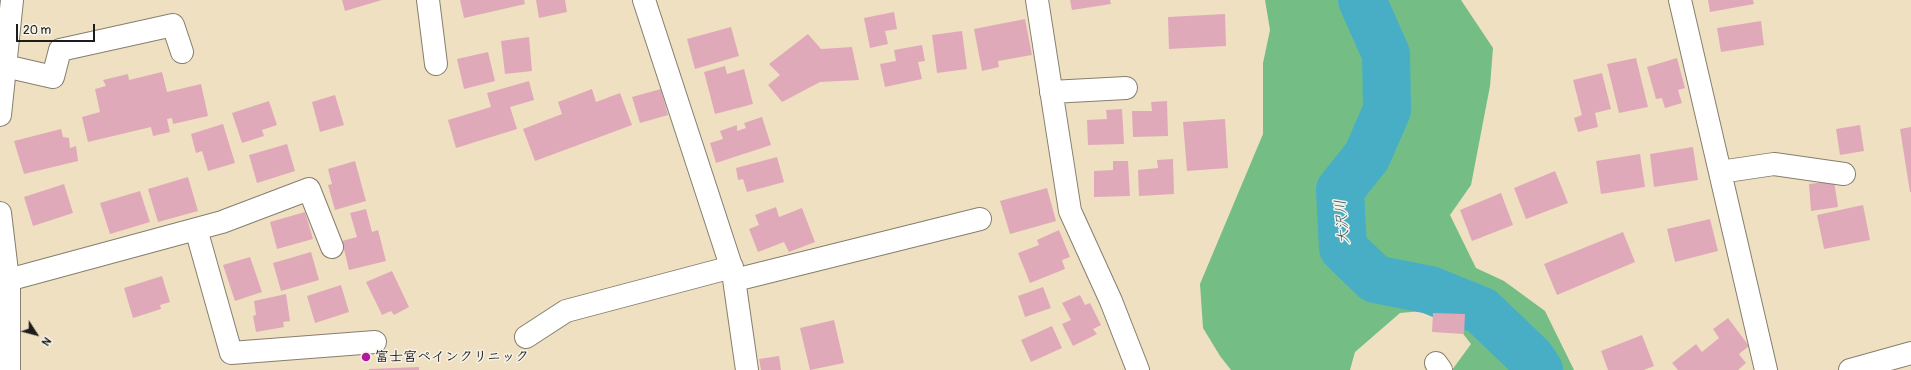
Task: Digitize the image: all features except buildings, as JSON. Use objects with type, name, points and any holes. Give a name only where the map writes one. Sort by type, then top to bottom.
[{"type":"street","points":[[0,115],[5,66],[4,28],[12,0]]},
{"type":"street","points":[[428,0],[436,64]]},
{"type":"street","points":[[644,0],[733,273],[747,370]]},
{"type":"street","points":[[1036,0],[1070,211],[1111,301],[1138,370]]},
{"type":"street","points":[[1680,0],[1766,370]]},
{"type":"street","points":[[5,66],[53,77],[60,50],[173,25],[182,52]]},
{"type":"street","points":[[1051,92],[1126,88]]},
{"type":"street","points":[[1720,172],[1774,164],[1844,174]]},
{"type":"street","points":[[8,280],[222,222],[309,189],[332,247]]},
{"type":"street","points":[[0,213],[8,280],[9,370]]},
{"type":"street","points":[[526,337],[566,310],[980,219]]},
{"type":"street","points":[[196,229],[231,353],[375,342]]},
{"type":"street","points":[[1850,370],[1911,353]]},
{"type":"green space","points":[[1265,0],[1461,0],[1493,48],[1490,86],[1471,185],[1450,215],[1476,268],[1504,281],[1545,311],[1574,370],[1452,370],[1471,344],[1444,309],[1400,313],[1355,352],[1350,370],[1231,370],[1220,356],[1203,328],[1200,284],[1263,134],[1263,63],[1270,30]]},
{"type":"waterway","name":"大沢川","points":[[1362,0],[1386,54],[1387,110],[1367,156],[1340,190],[1343,248],[1375,279],[1430,290],[1482,311],[1531,358],[1539,370]]},
{"type":"place","name":"富士宮ペインクリニック","points":[[366,357]]}]
